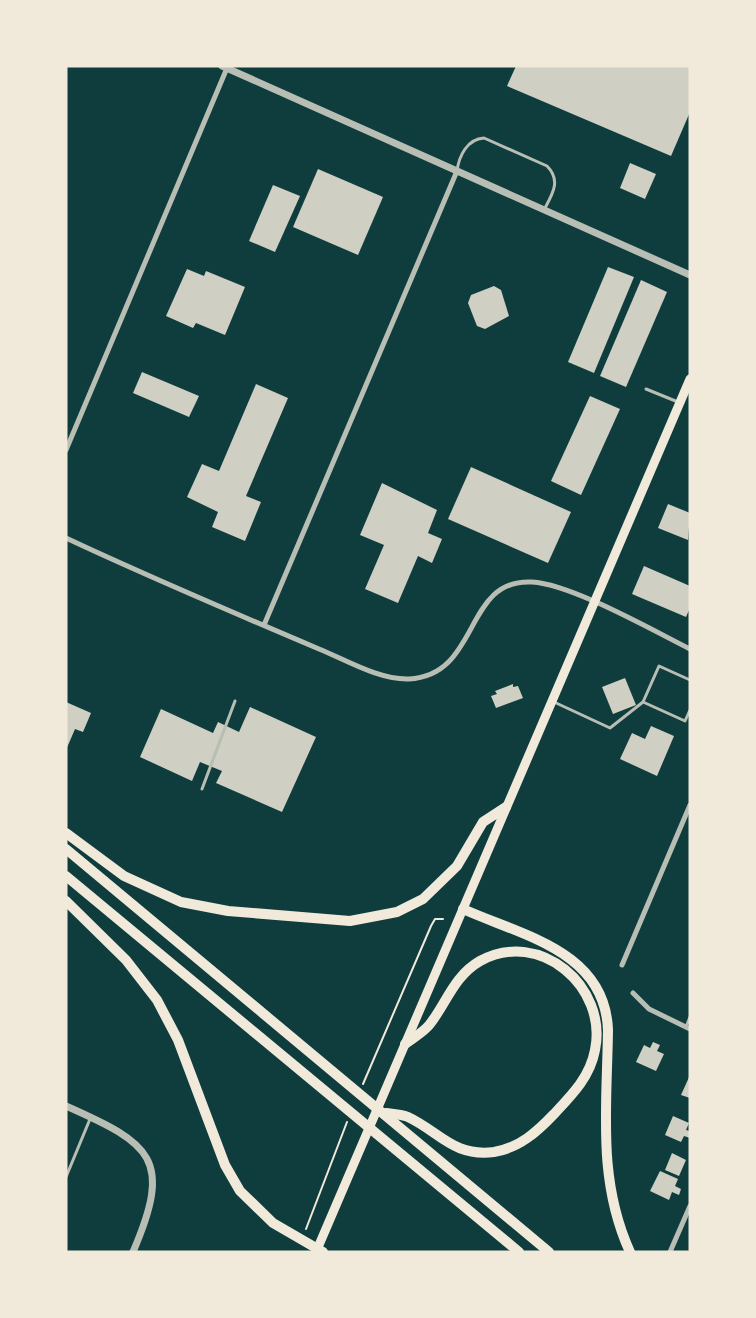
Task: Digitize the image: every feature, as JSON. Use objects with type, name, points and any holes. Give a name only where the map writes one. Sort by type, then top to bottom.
[{"type":"highway","points":[[66,833],[124,876],[181,902],[228,911],[350,921],[397,912],[423,899],[457,866],[483,822],[506,807]]},
{"type":"highway","points":[[66,849],[361,1096],[385,1112],[549,1252]]},
{"type":"highway","points":[[66,876],[519,1252]]},
{"type":"highway","points":[[66,901],[126,960],[157,1000],[178,1040],[225,1165],[240,1191],[261,1213],[318,1251]]},
{"type":"highway","points":[[463,909],[564,953],[585,970],[600,992],[606,1011],[608,1030],[604,1135],[607,1175],[618,1222],[630,1252]]},
{"type":"highway","points":[[385,1112],[407,1117],[447,1144],[460,1149],[482,1153],[507,1149],[540,1129],[578,1087],[595,1052],[597,1023],[588,995],[569,971],[545,957],[512,952],[483,960],[472,967],[451,988],[429,1026],[405,1044]]},
{"type":"main road","points":[[318,1251],[593,602],[684,399],[690,379]]},
{"type":"street","points":[[66,450],[224,67],[690,275]]},
{"type":"street","points":[[264,625],[457,171]]},
{"type":"street","points":[[66,538],[386,676],[409,679],[424,676],[448,663],[462,647],[485,603],[504,588],[535,582],[556,587],[593,602],[690,649]]},
{"type":"street","points":[[622,965],[690,805]]},
{"type":"street","points":[[633,993],[649,1009],[688,1028]]},
{"type":"street","points":[[66,1106],[124,1134],[144,1154],[153,1181],[152,1201],[133,1252]]},
{"type":"street","points":[[670,1252],[690,1206]]},
{"type":"lane","points":[[457,171],[465,150],[475,138],[484,138],[544,165],[554,173],[556,184],[544,210]]},
{"type":"lane","points":[[646,389],[684,399]]},
{"type":"lane","points":[[552,702],[610,728],[643,702],[659,666],[690,680]]},
{"type":"lane","points":[[202,789],[236,701]]},
{"type":"lane","points":[[643,702],[685,721],[690,710]]},
{"type":"lane","points":[[688,1028],[690,1017]]},
{"type":"lane","points":[[66,1177],[91,1118]]},
{"type":"path","points":[[370,1068],[431,926],[435,919],[443,920]]},
{"type":"path","points":[[306,1229],[340,1137]]},
{"type":"building","points":[[516,66],[690,66],[690,112],[671,156],[507,86]]},
{"type":"building","points":[[630,163],[656,174],[645,199],[620,188]]},
{"type":"building","points":[[318,169],[383,197],[358,255],[293,227]]},
{"type":"building","points":[[273,185],[300,196],[275,252],[249,241]]},
{"type":"building","points":[[608,267],[634,277],[594,373],[568,362]]},
{"type":"building","points":[[187,269],[204,276],[206,271],[245,287],[225,335],[196,323],[193,328],[166,316]]},
{"type":"building","points":[[641,280],[667,292],[626,387],[600,376]]},
{"type":"building","points":[[494,286],[501,290],[509,316],[485,329],[477,326],[468,303],[471,295]]},
{"type":"building","points":[[142,372],[199,396],[189,417],[133,393]]},
{"type":"building","points":[[256,384],[288,398],[246,496],[261,502],[245,541],[212,527],[218,512],[187,497],[202,464],[219,471]]},
{"type":"building","points":[[590,396],[620,409],[581,495],[551,481]]},
{"type":"building","points":[[471,467],[571,512],[548,563],[448,519]]},
{"type":"building","points":[[382,483],[437,510],[428,533],[442,539],[432,563],[418,556],[398,603],[365,589],[384,545],[360,535]]},
{"type":"building","points":[[668,504],[690,513],[688,540],[658,528]]},
{"type":"building","points":[[644,566],[690,586],[690,608],[686,617],[632,594]]},
{"type":"building","points":[[625,678],[636,705],[613,714],[602,687]]},
{"type":"building","points":[[513,684],[513,687],[518,686],[523,698],[496,708],[491,696],[497,694],[495,691]]},
{"type":"building","points":[[66,702],[91,713],[83,732],[75,729],[66,750]]},
{"type":"building","points":[[250,707],[316,737],[282,812],[216,783],[222,771],[200,762],[192,781],[140,757],[161,709],[213,733],[218,722],[239,732]]},
{"type":"building","points":[[651,726],[674,736],[657,776],[620,759],[632,733],[645,739]]},
{"type":"building","points":[[653,1042],[660,1045],[657,1051],[664,1054],[656,1071],[636,1062],[644,1045],[650,1048]]},
{"type":"building","points":[[690,1075],[690,1098],[681,1095]]},
{"type":"building","points":[[673,1116],[689,1123],[686,1130],[690,1131],[690,1138],[684,1136],[681,1142],[665,1135]]},
{"type":"building","points":[[672,1153],[686,1160],[679,1176],[665,1170]]},
{"type":"building","points":[[660,1171],[678,1179],[675,1186],[681,1189],[679,1195],[672,1192],[669,1200],[650,1191]]}]
